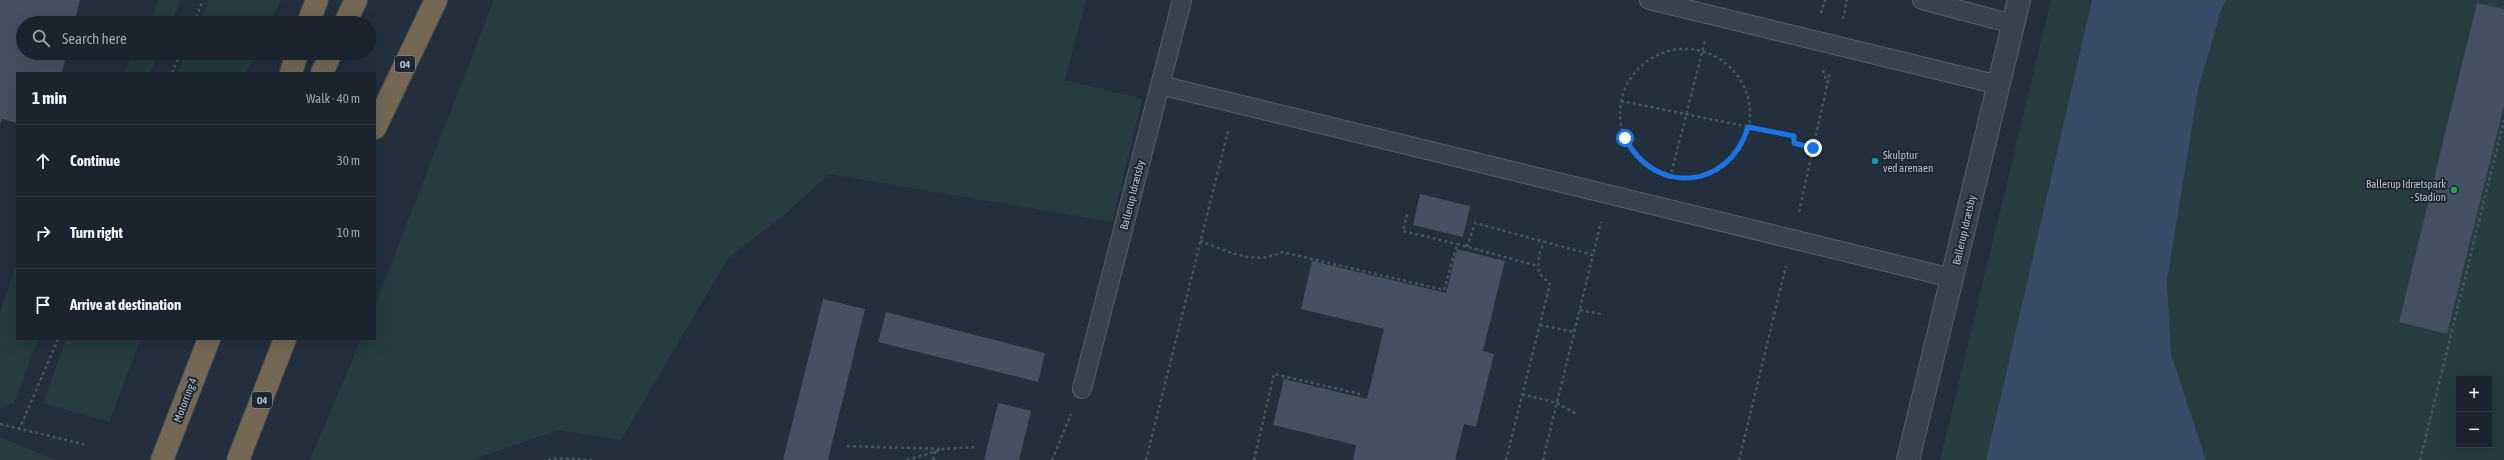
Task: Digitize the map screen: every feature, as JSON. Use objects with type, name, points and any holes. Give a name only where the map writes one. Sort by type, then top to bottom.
[{"type":"highway","points":[[311,16],[317,0]]},
{"type":"highway","points":[[349,16],[356,0]]},
{"type":"highway","name":"O4","points":[[376,126],[436,0]]},
{"type":"highway","points":[[291,72],[295,60]]},
{"type":"highway","points":[[322,72],[328,60]]},
{"type":"highway","name":"Motorring 4","points":[[162,460],[209,340]]},
{"type":"highway","name":"O4","points":[[238,460],[285,340]]},
{"type":"street","name":"Ballerup Idrætsby","points":[[1908,460],[2019,0]]},
{"type":"lane","name":"Ballerup Idrætsby","points":[[1082,389],[1182,0]]},
{"type":"lane","points":[[1649,0],[1998,85]]},
{"type":"lane","points":[[1922,0],[2013,24]]},
{"type":"lane","points":[[1160,85],[1952,278]]},
{"type":"path","points":[[197,16],[203,0]]},
{"type":"path","points":[[1669,184],[1706,35]]},
{"type":"path","points":[[1676,50],[1702,51],[1730,67],[1743,85],[1749,105],[1748,127],[1745,138],[1733,157],[1715,171],[1693,178],[1671,177],[1648,167],[1630,149],[1621,126],[1621,101],[1632,77],[1651,59],[1676,50]]},
{"type":"path","points":[[172,72],[178,60]]},
{"type":"path","points":[[1739,460],[1793,239],[1827,83]]},
{"type":"path","points":[[1621,101],[1687,113],[1794,136],[1794,143],[1813,148]]},
{"type":"path","points":[[1146,460],[1235,103]]},
{"type":"path","points":[[2420,460],[2504,120]]},
{"type":"path","points":[[1543,460],[1609,194]]},
{"type":"path","points":[[1407,214],[1403,231],[1538,266]]},
{"type":"path","points":[[1467,247],[1475,223],[1593,254]]},
{"type":"path","points":[[1200,241],[1254,259],[1263,260],[1282,252],[1444,290],[1457,244]]},
{"type":"path","points":[[1506,460],[1550,284],[1539,273],[1538,266],[1538,256],[1545,242]]},
{"type":"path","points":[[1580,310],[1601,314]]},
{"type":"path","points":[[1540,325],[1574,332]]},
{"type":"path","points":[[19,430],[58,340]]},
{"type":"path","points":[[1254,460],[1274,374],[1360,394]]},
{"type":"path","points":[[1052,460],[1082,389]]},
{"type":"path","points":[[1522,394],[1557,403],[1576,414]]},
{"type":"path","points":[[0,424],[19,430],[87,445]]},
{"type":"path","points":[[847,446],[944,449],[977,447]]},
{"type":"path","points":[[907,460],[944,449]]},
{"type":"path","points":[[933,460],[935,451]]},
{"type":"path","points":[[548,460],[554,458],[592,460]]},
{"type":"green space","points":[[158,0],[181,0],[174,16],[153,16]]},
{"type":"green space","points":[[209,0],[281,0],[273,16],[202,16]]},
{"type":"green space","points":[[494,0],[1086,0],[1065,80],[1142,99],[1112,222],[829,174],[783,216],[728,258],[621,440],[558,430],[472,460],[310,460],[361,340],[376,340],[376,302]]},
{"type":"green space","points":[[2051,0],[2092,0],[1986,460],[1940,460]]},
{"type":"green space","points":[[2226,0],[2504,0],[2504,460],[2206,460],[2171,354],[2167,281],[2198,90],[2221,11]]},
{"type":"green space","points":[[130,60],[155,60],[150,72],[124,72]]},
{"type":"green space","points":[[183,60],[252,60],[246,72],[177,72]]},
{"type":"green space","points":[[16,264],[16,340],[38,340],[14,403],[0,409],[0,313]]},
{"type":"green space","points":[[66,340],[141,340],[109,422],[43,403]]},
{"type":"green space","points":[[0,437],[56,460],[0,460]]},
{"type":"water","points":[[2092,0],[2226,0],[2221,11],[2198,90],[2167,281],[2171,354],[2206,460],[1986,460]]},
{"type":"building","points":[[0,0],[80,0],[76,16],[16,16],[16,60],[65,60],[62,72],[16,72],[16,123],[2,119],[0,124]]},
{"type":"building","points":[[2477,3],[2504,9],[2504,106],[2447,334],[2399,322]]},
{"type":"building","points":[[1420,194],[1470,206],[1463,237],[1413,225]]},
{"type":"building","points":[[1457,249],[1505,261],[1483,351],[1494,354],[1476,427],[1464,424],[1455,460],[1353,460],[1356,445],[1273,425],[1284,379],[1367,399],[1384,329],[1301,309],[1312,261],[1446,293]]},
{"type":"building","points":[[823,299],[865,309],[828,460],[783,460]]},
{"type":"building","points":[[886,312],[1045,353],[1038,382],[878,342]]},
{"type":"building","points":[[998,403],[1031,411],[1019,460],[984,460]]},
{"type":"place","name":"Skulptur ved arenaen","points":[[1875,161]]},
{"type":"place","name":"Ballerup Idrætspark - Stadion","points":[[2454,190]]},
{"type":"route","points":[[1625,138],[1630,149],[1638,159],[1648,167],[1658,173],[1671,177],[1682,178],[1693,178],[1704,175],[1725,165],[1740,148],[1748,127],[1794,136],[1794,143],[1813,148]]}]
